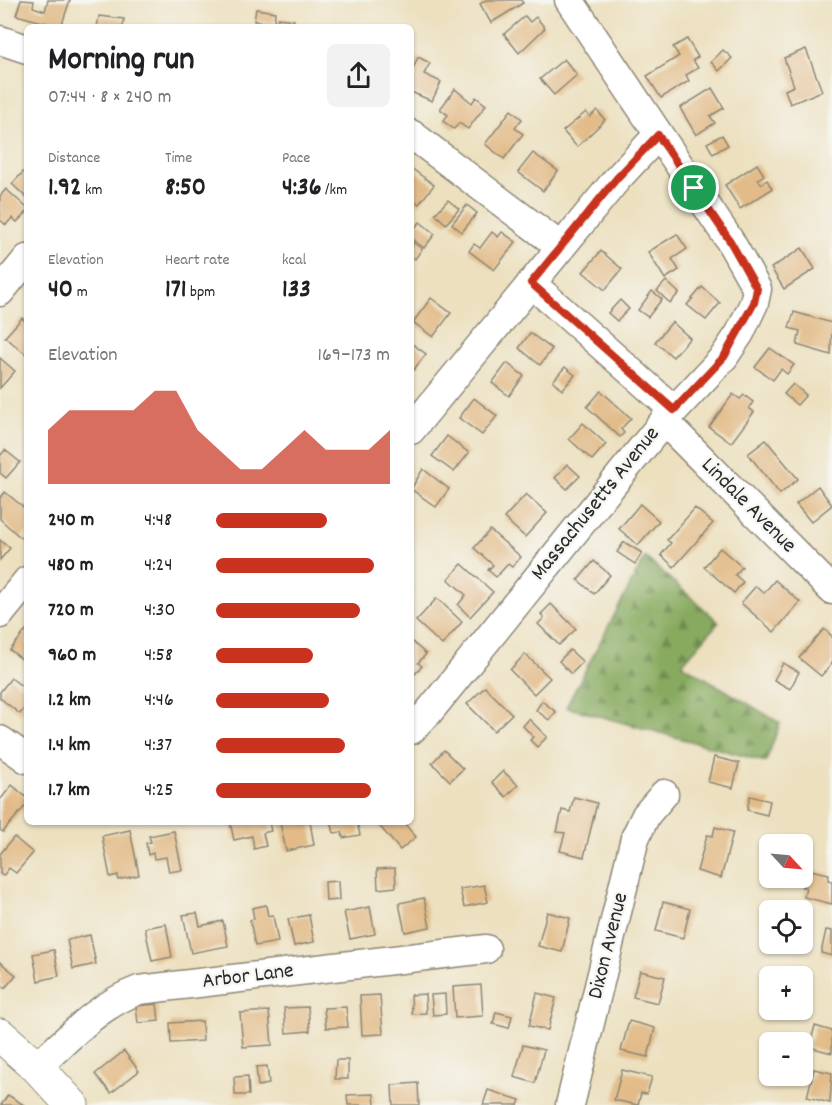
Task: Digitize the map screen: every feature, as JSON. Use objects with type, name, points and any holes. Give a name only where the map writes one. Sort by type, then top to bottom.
[{"type":"main road","points":[[0,1035],[37,1067],[72,1105]]},
{"type":"street","name":"Massachusetts Avenue","points":[[414,727],[428,713],[669,416],[729,349],[754,303],[757,289],[730,241],[569,0]]},
{"type":"street","points":[[0,40],[24,48]]},
{"type":"street","points":[[414,426],[617,178],[658,135]]},
{"type":"street","points":[[414,136],[561,247]]},
{"type":"street","points":[[0,292],[24,263]]},
{"type":"street","name":"Lindale Avenue","points":[[531,283],[669,416],[832,590]]},
{"type":"street","points":[[0,614],[24,584]]},
{"type":"street","points":[[0,740],[24,757]]},
{"type":"street","name":"Dixon Avenue","points":[[570,1105],[635,838],[646,815],[664,794]]},
{"type":"street","name":"Arbor Lane","points":[[37,1067],[100,1010],[118,998],[139,990],[486,949]]},
{"type":"green space","points":[[645,557],[719,622],[682,664],[780,723],[766,762],[566,707]]},
{"type":"building","points":[[21,0],[34,1],[33,7],[45,11],[48,0],[70,0],[62,24],[50,24],[16,15]]},
{"type":"building","points":[[486,0],[521,0],[523,3],[491,23],[480,4]]},
{"type":"building","points":[[256,9],[275,12],[274,23],[254,21]]},
{"type":"building","points":[[99,16],[124,19],[123,24],[98,24]]},
{"type":"building","points":[[525,16],[530,22],[536,17],[545,28],[519,53],[504,34]]},
{"type":"building","points":[[278,18],[294,20],[293,24],[277,24]]},
{"type":"building","points":[[687,39],[698,57],[693,60],[698,68],[686,75],[689,81],[661,98],[647,76],[679,56],[673,47]]},
{"type":"building","points":[[806,49],[822,91],[790,104],[785,90],[794,86],[784,58]]},
{"type":"building","points":[[723,50],[732,58],[719,71],[711,62]]},
{"type":"building","points":[[418,57],[430,63],[424,74],[441,82],[432,101],[414,93],[414,66]]},
{"type":"building","points":[[564,59],[577,75],[554,95],[540,79]]},
{"type":"building","points":[[712,88],[724,108],[710,116],[715,123],[696,135],[680,108]]},
{"type":"building","points":[[455,89],[472,103],[476,97],[486,105],[468,129],[459,123],[454,129],[443,121],[448,115],[440,109]]},
{"type":"building","points":[[511,110],[522,119],[515,128],[523,134],[504,159],[485,144]]},
{"type":"building","points":[[597,110],[605,120],[577,147],[563,131],[586,112],[590,117]]},
{"type":"building","points":[[722,135],[728,145],[713,154],[707,143]]},
{"type":"building","points":[[533,153],[558,171],[543,191],[518,172]]},
{"type":"building","points":[[757,164],[764,175],[758,179],[761,184],[767,180],[772,189],[740,209],[725,185]]},
{"type":"building","points":[[414,170],[434,185],[419,204],[414,200]]},
{"type":"building","points":[[24,171],[24,195],[12,184]]},
{"type":"building","points":[[6,189],[24,205],[24,215],[17,222],[12,218],[6,225],[0,220],[0,196]]},
{"type":"building","points":[[448,200],[459,209],[446,224],[435,214]]},
{"type":"building","points":[[467,205],[477,213],[462,232],[452,224]]},
{"type":"building","points":[[420,222],[435,234],[424,248],[414,240],[414,229]]},
{"type":"building","points":[[492,232],[498,237],[502,232],[516,242],[494,270],[469,251],[474,244],[480,248]]},
{"type":"building","points":[[677,234],[687,249],[672,259],[679,270],[665,279],[648,252]]},
{"type":"building","points":[[414,243],[422,249],[414,258]]},
{"type":"building","points":[[802,248],[815,269],[784,289],[771,268]]},
{"type":"building","points":[[601,251],[622,269],[605,290],[583,272]]},
{"type":"building","points":[[666,281],[679,293],[670,303],[657,291]]},
{"type":"building","points":[[702,287],[720,303],[706,320],[687,305]]},
{"type":"building","points":[[652,291],[662,299],[648,317],[638,310]]},
{"type":"building","points":[[431,298],[451,313],[433,337],[414,321]]},
{"type":"building","points":[[620,300],[629,309],[617,321],[608,313]]},
{"type":"building","points":[[794,312],[832,323],[831,355],[797,345],[800,331],[789,328]]},
{"type":"building","points":[[22,318],[24,320],[24,353],[5,337]]},
{"type":"building","points":[[672,322],[690,338],[673,357],[655,342]]},
{"type":"building","points":[[530,333],[552,349],[540,365],[519,348]]},
{"type":"building","points":[[414,345],[426,354],[414,369]]},
{"type":"building","points":[[770,348],[794,365],[787,374],[781,369],[773,380],[755,367]]},
{"type":"building","points":[[0,358],[15,371],[0,388]]},
{"type":"building","points":[[507,363],[524,376],[509,396],[492,383]]},
{"type":"building","points":[[565,367],[575,375],[562,390],[553,381]]},
{"type":"building","points":[[793,384],[806,395],[797,405],[784,394]]},
{"type":"building","points":[[601,391],[631,418],[621,429],[624,433],[620,437],[587,407]]},
{"type":"building","points":[[733,394],[740,399],[744,395],[753,402],[749,408],[754,412],[731,443],[709,427]]},
{"type":"building","points":[[474,398],[497,416],[482,435],[459,418]]},
{"type":"building","points":[[583,423],[606,444],[592,460],[569,439]]},
{"type":"building","points":[[447,436],[469,453],[454,472],[432,456]]},
{"type":"building","points":[[766,440],[798,479],[780,494],[748,454]]},
{"type":"building","points":[[5,450],[20,462],[6,478],[0,473],[0,456]]},
{"type":"building","points":[[567,464],[580,476],[567,489],[555,478]]},
{"type":"building","points":[[423,469],[449,489],[436,507],[414,491],[414,484]]},
{"type":"building","points":[[818,486],[832,505],[811,522],[796,504]]},
{"type":"building","points":[[5,492],[24,508],[24,534],[21,538],[0,519],[0,498]]},
{"type":"building","points":[[526,494],[547,513],[525,537],[504,518]]},
{"type":"building","points":[[640,504],[659,521],[638,545],[619,529]]},
{"type":"building","points":[[695,508],[713,523],[674,567],[661,555],[671,543],[667,540]]},
{"type":"building","points":[[490,530],[521,557],[512,567],[508,564],[496,577],[488,570],[493,565],[474,548]]},
{"type":"building","points":[[0,540],[10,548],[0,560]]},
{"type":"building","points":[[624,542],[642,553],[635,564],[617,552]]},
{"type":"building","points":[[720,548],[742,567],[735,575],[743,582],[734,593],[704,567]]},
{"type":"building","points":[[594,561],[610,575],[594,594],[578,580]]},
{"type":"building","points":[[462,564],[493,592],[470,617],[458,605],[466,595],[448,579]]},
{"type":"building","points":[[775,580],[800,602],[774,632],[741,603],[756,586],[764,593]]},
{"type":"building","points":[[437,598],[462,622],[442,645],[416,621]]},
{"type":"building","points":[[551,604],[576,629],[559,645],[538,624],[544,618],[541,614]]},
{"type":"building","points":[[824,629],[832,636],[832,664],[821,676],[799,658]]},
{"type":"building","points":[[24,633],[24,661],[10,650]]},
{"type":"building","points":[[414,644],[426,654],[418,663],[422,666],[414,675]]},
{"type":"building","points":[[570,650],[583,662],[571,674],[559,661]]},
{"type":"building","points":[[525,654],[550,678],[534,694],[510,670]]},
{"type":"building","points":[[783,663],[799,672],[790,689],[774,680]]},
{"type":"building","points":[[11,678],[24,688],[24,709],[20,714],[0,698],[0,692]]},
{"type":"building","points":[[485,687],[512,714],[494,731],[467,704]]},
{"type":"building","points":[[542,701],[556,712],[549,720],[536,710]]},
{"type":"building","points":[[529,719],[547,737],[537,747],[530,740],[533,737],[523,726]]},
{"type":"building","points":[[444,750],[463,769],[450,781],[432,763]]},
{"type":"building","points":[[714,757],[739,763],[733,788],[708,782]]},
{"type":"building","points":[[503,771],[518,785],[506,797],[492,782]]},
{"type":"building","points":[[12,785],[24,795],[24,808],[3,832],[0,830],[0,800]]},
{"type":"building","points":[[750,796],[770,801],[767,815],[747,810]]},
{"type":"building","points":[[574,797],[597,803],[584,857],[560,851],[565,833],[557,832],[562,810],[570,812]]},
{"type":"building","points":[[231,825],[270,825],[271,831],[263,833],[266,846],[254,849],[252,836],[234,840]]},
{"type":"building","points":[[281,825],[311,825],[314,845],[286,851]]},
{"type":"building","points":[[332,825],[358,825],[360,835],[343,838],[342,832],[334,833]]},
{"type":"building","points":[[379,825],[406,825],[416,837],[400,850]]},
{"type":"building","points":[[715,827],[733,832],[721,878],[697,871],[707,835],[713,836]]},
{"type":"building","points":[[130,830],[139,875],[118,880],[118,875],[110,877],[102,836]]},
{"type":"building","points":[[174,831],[182,870],[169,872],[166,857],[154,859],[153,853],[148,855],[146,843],[151,842],[149,836]]},
{"type":"building","points":[[14,837],[33,853],[16,873],[9,868],[3,876],[0,874],[0,854]]},
{"type":"building","points":[[395,868],[396,887],[378,889],[377,869]]},
{"type":"building","points":[[813,871],[829,874],[828,880],[832,881],[832,904],[804,897],[806,888],[813,888]]},
{"type":"building","points":[[338,881],[339,900],[326,901],[325,882]]},
{"type":"building","points":[[484,885],[488,902],[464,907],[460,889]]},
{"type":"building","points":[[424,898],[430,927],[405,932],[399,903]]},
{"type":"building","points":[[663,902],[690,909],[683,938],[656,931]]},
{"type":"building","points":[[266,905],[268,916],[273,915],[278,942],[255,946],[250,920],[254,919],[252,908]]},
{"type":"building","points":[[370,907],[375,934],[350,939],[344,912]]},
{"type":"building","points":[[547,912],[570,918],[562,952],[538,946]]},
{"type":"building","points":[[197,913],[200,926],[223,921],[228,946],[191,953],[183,915]]},
{"type":"building","points":[[309,915],[314,942],[294,946],[288,919]]},
{"type":"building","points":[[166,924],[172,957],[152,961],[145,928]]},
{"type":"building","points":[[826,930],[832,931],[832,956],[821,953]]},
{"type":"building","points":[[90,935],[96,964],[73,969],[67,940]]},
{"type":"building","points":[[54,950],[59,976],[38,981],[33,954]]},
{"type":"building","points":[[0,962],[16,975],[5,988],[0,983]]},
{"type":"building","points":[[640,971],[665,977],[658,1003],[633,997]]},
{"type":"building","points":[[481,985],[483,1016],[455,1018],[453,987]]},
{"type":"building","points":[[537,993],[556,998],[548,1030],[529,1026]]},
{"type":"building","points":[[425,994],[426,1013],[412,1014],[411,995]]},
{"type":"building","points":[[445,994],[446,1014],[433,1015],[431,995]]},
{"type":"building","points":[[380,995],[383,1034],[362,1035],[360,996]]},
{"type":"building","points":[[157,1004],[159,1021],[138,1023],[136,1006]]},
{"type":"building","points":[[308,1007],[310,1031],[286,1033],[284,1008]]},
{"type":"building","points":[[346,1007],[348,1027],[326,1028],[324,1008]]},
{"type":"building","points":[[269,1011],[272,1045],[243,1047],[240,1013]]},
{"type":"building","points":[[496,1012],[512,1016],[509,1028],[493,1024]]},
{"type":"building","points":[[202,1021],[203,1041],[171,1043],[170,1023]]},
{"type":"building","points":[[629,1021],[655,1028],[648,1057],[621,1051]]},
{"type":"building","points":[[815,1026],[832,1031],[832,1053],[813,1048]]},
{"type":"building","points":[[523,1045],[544,1050],[535,1083],[514,1077]]},
{"type":"building","points":[[124,1051],[139,1071],[111,1093],[95,1074]]},
{"type":"building","points":[[336,1060],[348,1060],[348,1079],[335,1079]]},
{"type":"building","points":[[267,1066],[269,1084],[258,1086],[256,1067]]},
{"type":"building","points":[[814,1069],[832,1073],[830,1103],[807,1097],[810,1086],[813,1086]]},
{"type":"building","points":[[622,1070],[652,1077],[647,1094],[641,1093],[638,1105],[614,1100]]},
{"type":"building","points":[[248,1076],[249,1095],[235,1095],[234,1077]]},
{"type":"building","points":[[418,1083],[419,1105],[393,1105],[392,1085]]},
{"type":"building","points":[[488,1090],[520,1100],[518,1105],[483,1105]]},
{"type":"building","points":[[374,1094],[375,1105],[348,1105],[347,1095]]},
{"type":"building","points":[[8,1095],[24,1105],[1,1105]]},
{"type":"route","points":[[658,135],[694,188],[730,241],[757,289],[754,303],[740,333],[724,357],[674,410],[531,283],[617,178],[658,135]]}]
